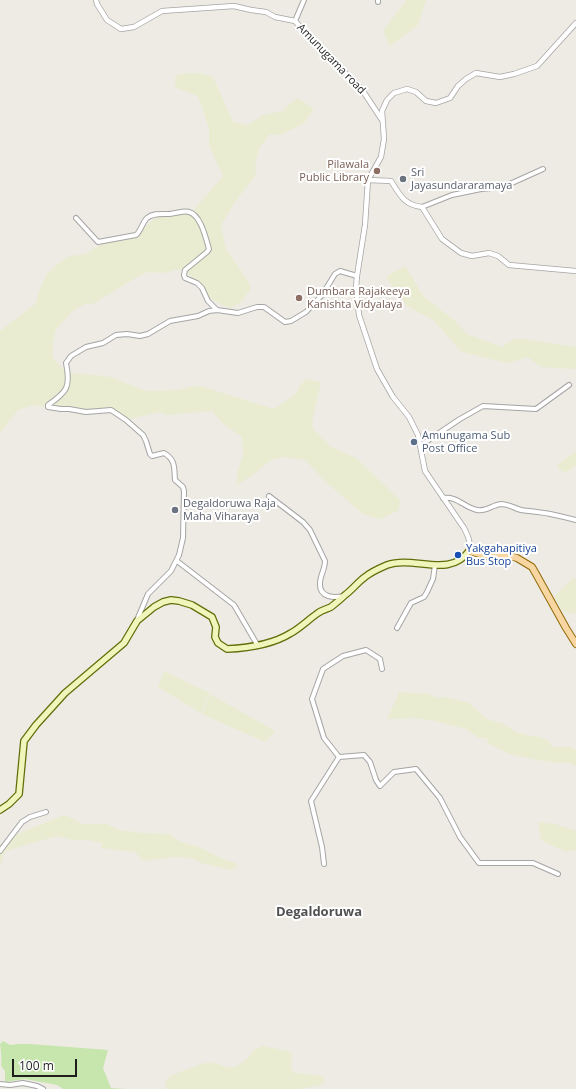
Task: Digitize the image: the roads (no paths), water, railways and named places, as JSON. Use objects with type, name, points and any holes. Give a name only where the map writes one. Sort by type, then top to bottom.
[{"type":"main road","points":[[0,810],[10,804],[19,794],[24,741],[36,725],[65,693],[124,643],[137,621],[154,607],[163,602],[171,600],[192,605],[212,617],[216,627],[215,637],[218,643],[224,648],[247,648],[283,638],[292,633],[319,612],[330,607],[346,595],[365,577],[387,565],[402,562],[451,565],[464,558],[469,551],[487,556],[510,556],[517,558],[532,567],[576,644]]},
{"type":"street","name":"Amunugama road","points":[[96,0],[107,20],[121,29],[134,27],[162,11],[234,6],[266,12],[275,17],[295,21],[327,58],[343,70],[360,88],[382,120]]},
{"type":"street","points":[[295,21],[304,0]]},
{"type":"street","points":[[469,551],[470,543],[468,535],[425,471],[421,445],[409,417],[393,397],[377,369],[359,315],[356,288],[365,225],[368,180],[381,158],[384,139],[382,111],[387,100],[394,93],[406,88],[416,92],[426,101],[436,103],[450,98],[458,86],[476,73],[500,77],[537,66],[576,23]]},
{"type":"street","points":[[368,180],[391,181],[406,201],[413,206],[422,207],[452,195],[481,189],[503,187],[542,169]]},
{"type":"street","points":[[422,207],[442,239],[461,253],[472,256],[488,253],[498,256],[510,265],[576,271]]},
{"type":"street","points":[[76,218],[98,242],[136,235],[147,218],[155,214],[175,214],[188,211],[192,212],[202,226],[209,249],[185,270],[184,275],[185,278],[197,283],[202,288],[208,301],[217,310]]},
{"type":"street","points":[[137,621],[148,594],[170,571],[177,561],[183,538],[183,487],[175,480],[174,463],[169,456],[164,453],[152,456],[143,435],[126,420],[111,410],[86,412],[48,407],[48,405],[58,398],[66,389],[68,378],[66,363],[71,356],[81,350],[103,343],[116,335],[127,334],[140,336],[148,334],[170,321],[198,316],[209,311],[217,310],[238,313],[257,306],[264,307],[285,322],[291,321],[306,312],[322,295],[335,274],[340,271],[357,276]]},
{"type":"street","points":[[421,445],[460,419],[483,406],[536,409],[569,385]]},
{"type":"street","points":[[269,496],[303,522],[310,530],[325,561],[320,584],[322,592],[330,597],[336,598],[346,595]]},
{"type":"street","points":[[443,498],[450,497],[477,510],[483,510],[500,504],[509,505],[520,510],[576,520]]},
{"type":"street","points":[[177,561],[234,605],[258,646]]},
{"type":"street","points":[[397,628],[411,603],[424,597],[433,579],[435,565]]},
{"type":"street","points":[[339,757],[324,738],[312,699],[323,669],[343,656],[366,650],[380,659],[382,669]]},
{"type":"street","points":[[339,757],[364,755],[370,762],[376,780],[380,786],[394,772],[416,770],[440,798],[460,837],[479,863],[533,863],[558,874]]},
{"type":"street","points":[[324,864],[322,847],[312,801],[339,757]]},
{"type":"street","points":[[0,851],[22,822],[30,816],[46,812]]},
{"type":"street","points":[[0,1084],[10,1085],[23,1083],[43,1089]]},
{"type":"place","name":"Pilawala Public Library","points":[[377,171]]},
{"type":"place","name":"Sri Jayasundararamaya","points":[[403,179]]},
{"type":"place","name":"Dumbara Rajakeeya Kanishta Vidyalaya","points":[[299,298]]},
{"type":"place","name":"Amunugama Sub Post Office","points":[[414,442]]},
{"type":"place","name":"Degaldoruwa Raja Maha Viharaya","points":[[175,510]]},
{"type":"place","name":"Yakgahapitiya Bus Stop","points":[[458,555]]},
{"type":"district","name":"Degaldoruwa","points":[[319,912]]}]
